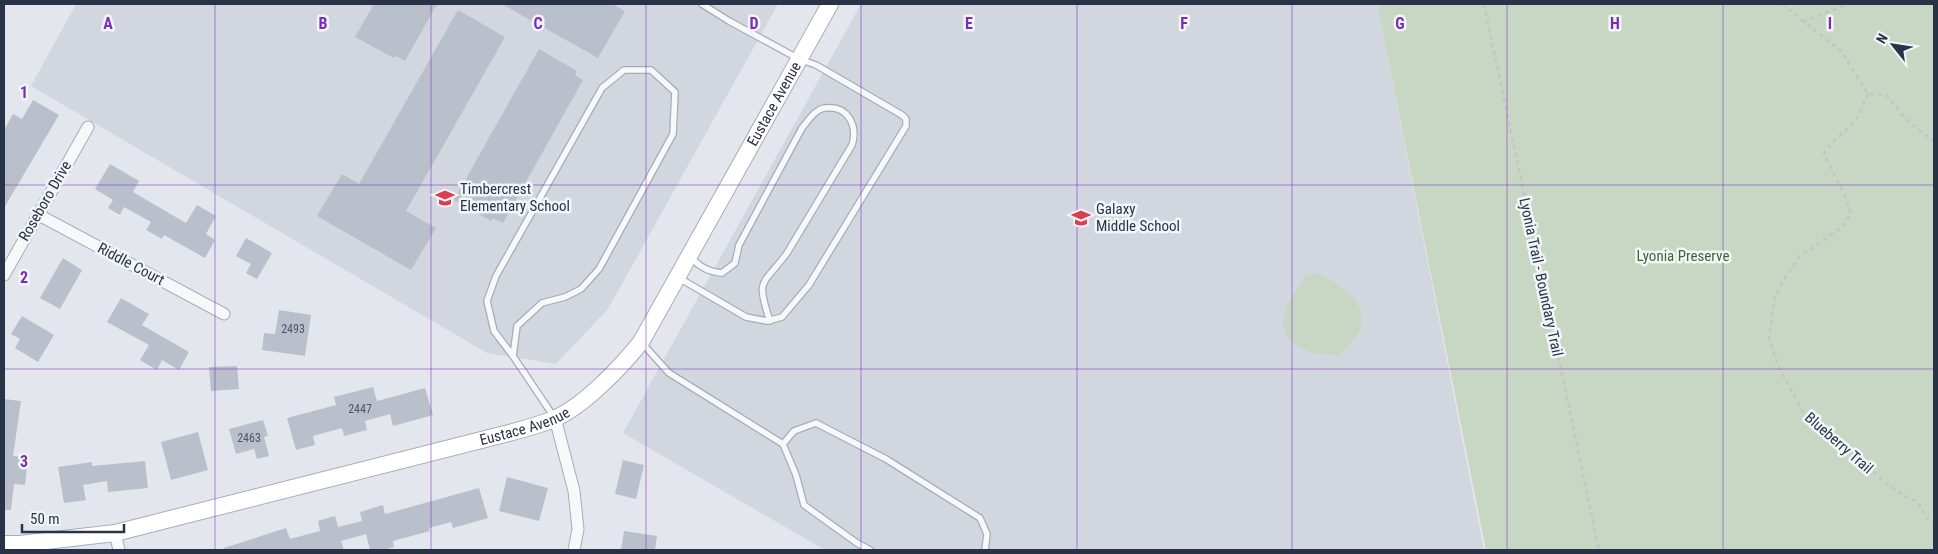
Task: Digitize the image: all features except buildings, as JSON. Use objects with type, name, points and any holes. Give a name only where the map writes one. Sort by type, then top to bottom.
[{"type":"street","name":"Eustace Avenue","points":[[4,544],[20,544],[116,533],[509,433],[555,418],[588,396],[624,363],[641,342],[830,4]]},
{"type":"street","name":"Roseboro Drive","points":[[4,275],[88,127]]},
{"type":"street","name":"Riddle Court","points":[[37,214],[224,314]]},
{"type":"street","points":[[555,418],[574,491],[578,529],[574,550]]},
{"type":"street","points":[[116,533],[119,550]]},
{"type":"lane","points":[[677,277],[746,317],[770,321],[782,317],[809,285],[906,126],[906,119],[902,115],[816,65],[799,59],[702,4]]},
{"type":"lane","points":[[513,356],[517,326],[542,303],[565,297],[581,289],[599,269],[672,134],[675,92],[652,70],[624,70],[602,88],[496,276],[487,301],[494,331],[555,418]]},
{"type":"lane","points":[[689,255],[698,264],[714,273],[722,273],[735,263],[739,245],[802,128],[815,113],[825,108],[838,110],[847,116],[853,123],[855,135],[852,145],[787,253],[776,268],[764,279],[761,294],[770,321]]},
{"type":"lane","points":[[641,342],[669,374],[783,444],[796,475],[804,505],[857,543],[870,550]]},
{"type":"lane","points":[[783,444],[794,431],[816,423],[886,459],[980,518],[987,534],[985,550]]},
{"type":"path","name":"Lyonia Trail - Boundary Trail","points":[[1484,4],[1599,550]]},
{"type":"path","points":[[1782,4],[1842,52],[1868,94],[1886,95],[1904,117],[1934,142]]},
{"type":"path","points":[[1803,22],[1848,4]]},
{"type":"path","name":"Blueberry Trail","points":[[1868,94],[1859,113],[1850,125],[1833,141],[1824,154],[1846,198],[1851,214],[1841,228],[1800,256],[1786,276],[1776,296],[1769,338],[1778,366],[1806,417],[1846,447],[1885,482],[1904,496],[1918,502],[1926,518],[1934,524]]},
{"type":"shaded area","name":"Timbercrest Elementary School","points":[[76,4],[778,4],[608,309],[556,364],[487,353],[31,86]]},
{"type":"shaded area","name":"Galaxy Middle School","points":[[861,4],[1377,4],[1484,550],[825,550],[623,433]]},
{"type":"green space","name":"Lyonia Preserve","points":[[1377,4],[1934,4],[1934,550],[1486,550]]},
{"type":"green space","points":[[1318,273],[1344,289],[1360,308],[1362,319],[1359,330],[1352,342],[1339,355],[1320,354],[1301,348],[1287,336],[1284,328],[1285,311],[1293,295],[1306,276]]},
{"type":"place","name":"Timbercrest Elementary School","points":[[445,198]]},
{"type":"place","name":"Galaxy Middle School","points":[[1081,218]]}]
